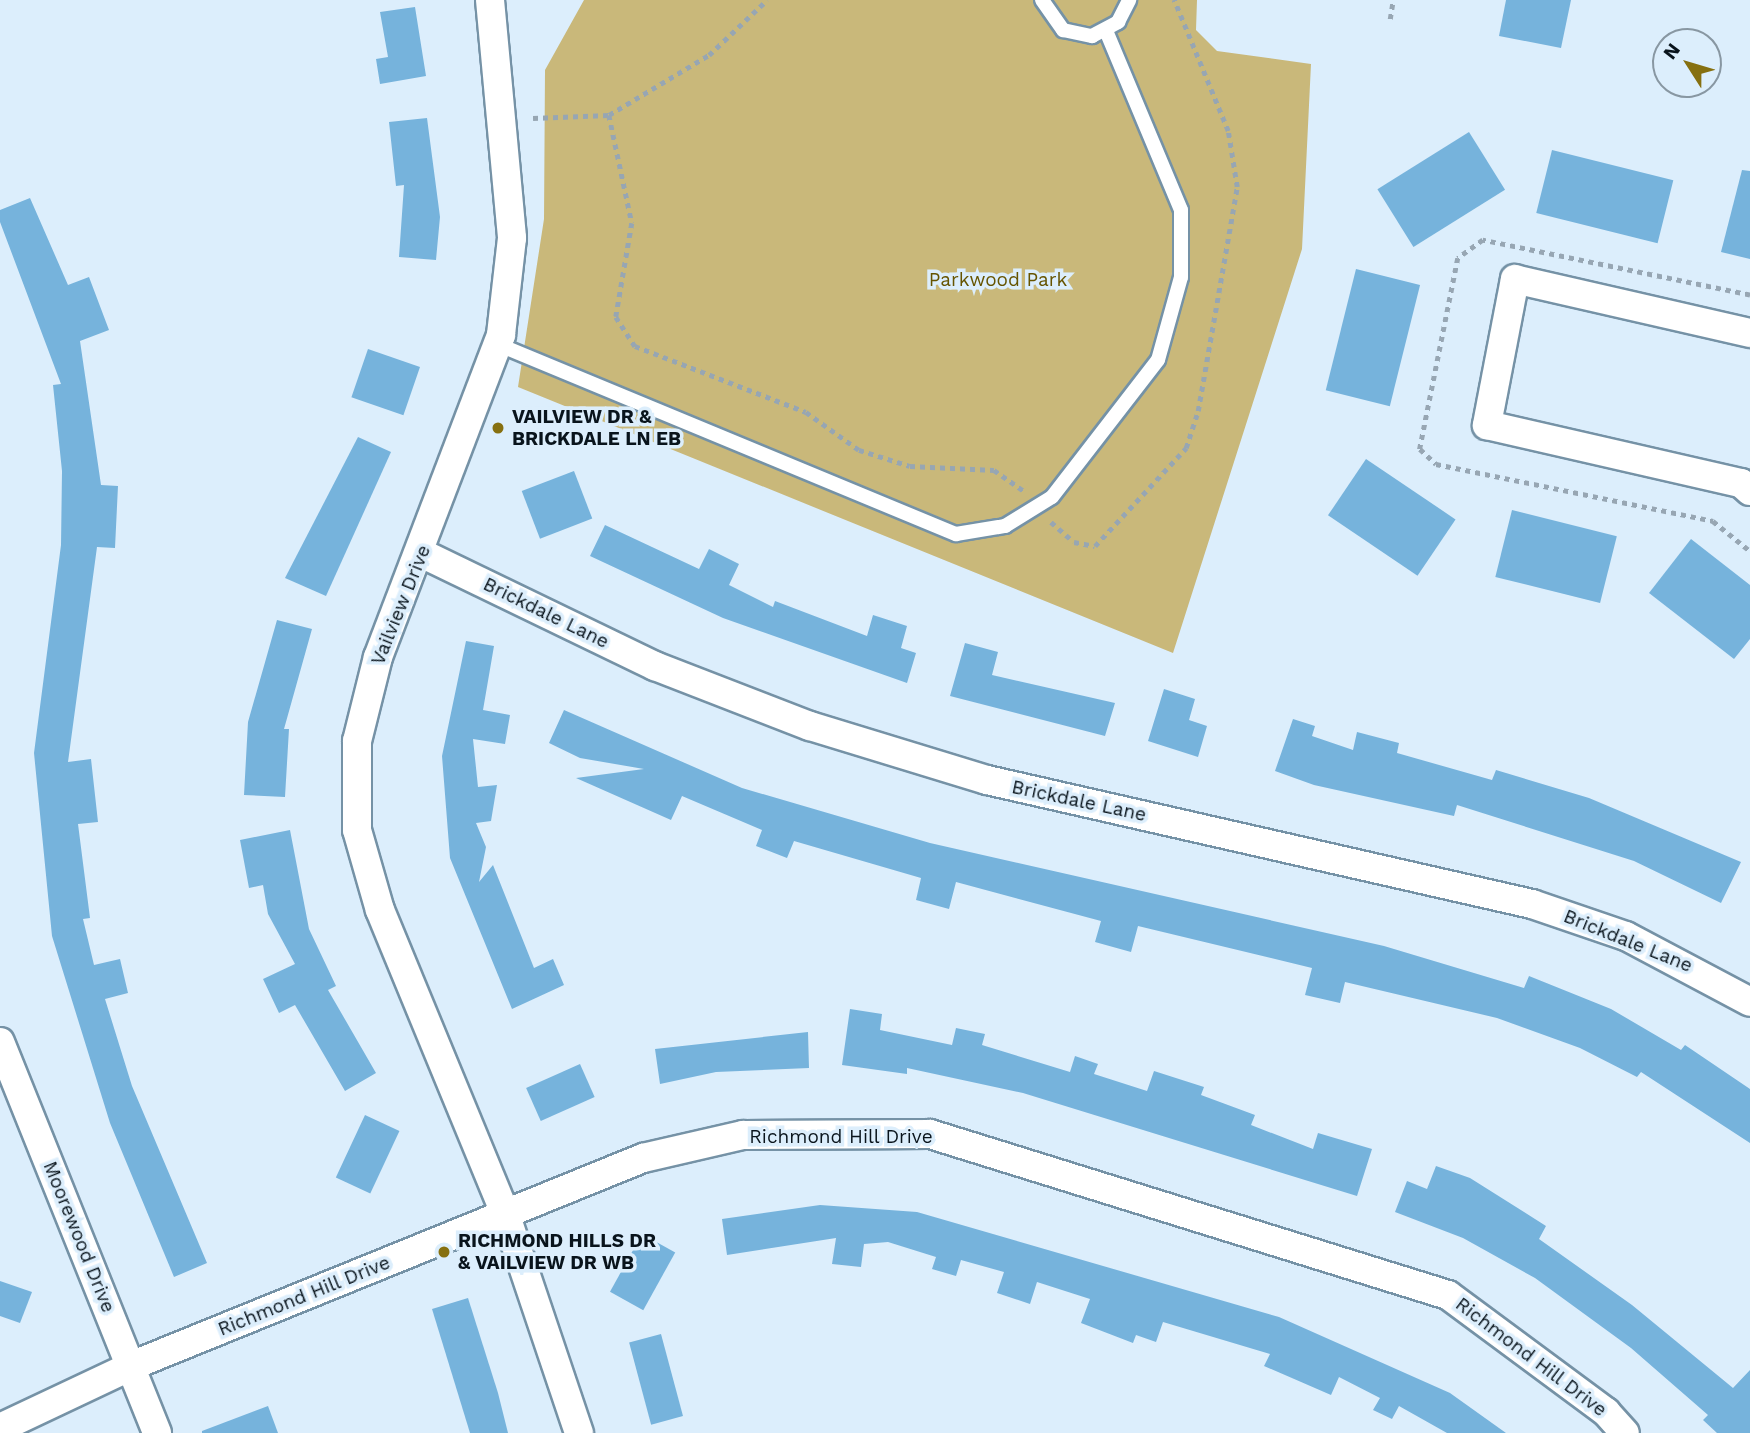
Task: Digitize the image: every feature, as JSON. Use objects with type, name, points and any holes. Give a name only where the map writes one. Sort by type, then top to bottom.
[{"type":"street","name":"Vailview Drive","points":[[490,0],[513,237],[497,344],[422,554],[378,657],[357,741],[357,830],[380,910],[505,1213],[579,1433]]},
{"type":"street","points":[[1750,333],[1515,279],[1488,425],[1741,484],[1750,491]]},
{"type":"street","name":"Brickdale Lane","points":[[422,554],[655,666],[810,726],[987,780],[1532,904],[1626,936],[1750,1002]]},
{"type":"street","name":"Moorewood Drive","points":[[0,1042],[157,1433]]},
{"type":"street","name":"Richmond Hill Drive","points":[[0,1428],[131,1366],[643,1157],[743,1135],[930,1134],[1448,1295],[1606,1412],[1625,1433]]},
{"type":"lane","points":[[1042,0],[1063,30],[1092,36],[1106,31],[1129,0]]},
{"type":"lane","points":[[497,344],[956,534],[1005,526],[1052,497],[1158,360],[1181,277],[1181,210],[1106,31]]},
{"type":"path","points":[[533,118],[609,115],[709,55],[767,0]]},
{"type":"path","points":[[1390,19],[1393,0]]},
{"type":"path","points":[[609,115],[632,223],[616,317],[635,346],[806,412],[859,450],[910,466],[994,470],[1025,492]]},
{"type":"path","points":[[1750,295],[1483,240],[1458,258],[1420,449],[1436,464],[1713,521],[1750,551]]},
{"type":"green space","name":"Parkwood Park","points":[[584,0],[1197,0],[1196,30],[1217,51],[1311,64],[1302,249],[1173,653],[518,387],[544,219],[545,70]]},
{"type":"building","points":[[1506,0],[1571,0],[1561,48],[1499,36]]},
{"type":"building","points":[[415,7],[426,76],[380,84],[376,59],[388,57],[380,12]]},
{"type":"building","points":[[427,118],[440,217],[436,260],[399,257],[404,185],[396,186],[389,122]]},
{"type":"building","points":[[1469,132],[1505,190],[1413,247],[1377,189]]},
{"type":"building","points":[[1552,150],[1673,180],[1658,243],[1536,213]]},
{"type":"building","points":[[1742,170],[1750,171],[1750,259],[1721,252]]},
{"type":"building","points":[[30,198],[68,285],[89,277],[109,330],[80,341],[101,485],[118,486],[115,548],[97,547],[68,762],[91,759],[98,822],[78,824],[90,918],[83,919],[94,965],[120,959],[128,993],[105,999],[132,1086],[207,1263],[174,1277],[110,1123],[52,936],[34,753],[61,545],[62,471],[53,385],[61,384],[0,222],[0,210]]},
{"type":"building","points":[[1356,269],[1420,285],[1390,406],[1326,390]]},
{"type":"building","points":[[368,349],[420,367],[403,415],[351,397]]},
{"type":"building","points":[[358,437],[391,452],[326,596],[285,578]]},
{"type":"building","points":[[1366,459],[1456,519],[1418,576],[1328,515]]},
{"type":"building","points":[[574,471],[592,519],[540,539],[522,491]]},
{"type":"building","points":[[1512,510],[1617,536],[1600,603],[1495,577]]},
{"type":"building","points":[[605,525],[699,569],[709,549],[739,564],[729,585],[773,607],[775,601],[867,636],[873,615],[907,626],[901,648],[916,653],[907,683],[723,618],[590,556]]},
{"type":"building","points":[[1691,539],[1750,585],[1750,639],[1734,659],[1649,593]]},
{"type":"building","points":[[277,620],[312,629],[284,729],[289,729],[285,797],[244,795],[248,722]]},
{"type":"building","points":[[466,641],[494,646],[483,710],[510,715],[505,744],[473,739],[478,787],[497,785],[491,821],[476,823],[486,847],[479,882],[493,865],[534,968],[553,959],[564,985],[512,1009],[450,858],[442,756]]},
{"type":"building","points":[[965,643],[998,652],[992,675],[1115,703],[1105,736],[950,696]]},
{"type":"building","points":[[1164,689],[1195,699],[1189,720],[1207,726],[1198,757],[1148,741]]},
{"type":"building","points":[[564,710],[742,788],[930,843],[1384,946],[1524,988],[1529,976],[1611,1009],[1681,1050],[1685,1045],[1750,1089],[1750,1143],[1641,1072],[1637,1077],[1580,1048],[1497,1018],[1345,982],[1340,1003],[1305,995],[1312,968],[1138,926],[1131,952],[1095,942],[1101,921],[956,882],[949,909],[916,900],[921,878],[794,841],[787,858],[756,846],[762,830],[682,796],[671,820],[576,778],[644,769],[580,758],[549,743]]},
{"type":"building","points":[[1293,719],[1315,726],[1312,736],[1353,750],[1357,732],[1399,743],[1397,753],[1492,780],[1496,770],[1589,798],[1741,862],[1721,903],[1634,861],[1457,805],[1454,816],[1314,785],[1275,771]]},
{"type":"building","points":[[290,830],[309,929],[336,986],[328,990],[376,1073],[345,1091],[295,1005],[279,1013],[263,979],[295,964],[268,914],[263,885],[249,888],[240,840]]},
{"type":"building","points":[[850,1009],[882,1014],[880,1030],[952,1045],[956,1028],[985,1034],[982,1045],[1070,1072],[1075,1056],[1098,1064],[1094,1074],[1147,1091],[1154,1071],[1204,1087],[1201,1095],[1255,1115],[1251,1125],[1313,1149],[1318,1133],[1372,1149],[1357,1196],[1023,1093],[907,1068],[907,1074],[842,1065]]},
{"type":"building","points":[[808,1032],[809,1068],[716,1072],[660,1084],[655,1049]]},
{"type":"building","points":[[580,1064],[595,1097],[541,1121],[526,1088]]},
{"type":"building","points":[[365,1115],[399,1131],[370,1194],[336,1178]]},
{"type":"building","points":[[1436,1166],[1470,1178],[1546,1226],[1539,1239],[1632,1305],[1733,1388],[1750,1370],[1750,1433],[1717,1433],[1703,1420],[1708,1415],[1631,1348],[1535,1278],[1463,1238],[1395,1212],[1407,1181],[1427,1189]]},
{"type":"building","points":[[820,1205],[917,1212],[1279,1317],[1450,1393],[1506,1433],[1447,1433],[1399,1406],[1392,1419],[1373,1410],[1380,1398],[1339,1377],[1331,1395],[1264,1366],[1270,1354],[1163,1322],[1156,1342],[1136,1335],[1133,1343],[1081,1323],[1090,1299],[1037,1282],[1030,1304],[997,1293],[1004,1272],[961,1260],[956,1276],[932,1269],[936,1257],[888,1242],[864,1244],[861,1267],[832,1264],[836,1238],[727,1255],[722,1219]]},
{"type":"building","points":[[642,1234],[675,1252],[643,1310],[610,1292]]},
{"type":"building","points":[[0,1281],[32,1292],[20,1323],[0,1316]]},
{"type":"building","points":[[468,1298],[508,1433],[470,1433],[432,1309]]},
{"type":"building","points":[[661,1334],[683,1416],[651,1425],[629,1343]]},
{"type":"building","points":[[268,1406],[278,1433],[202,1433],[202,1431]]},
{"type":"place","name":"VAILVIEW DR & BRICKDALE LN EB","points":[[498,428]]},
{"type":"place","name":"RICHMOND HILLS DR & VAILVIEW DR WB","points":[[444,1252]]}]
